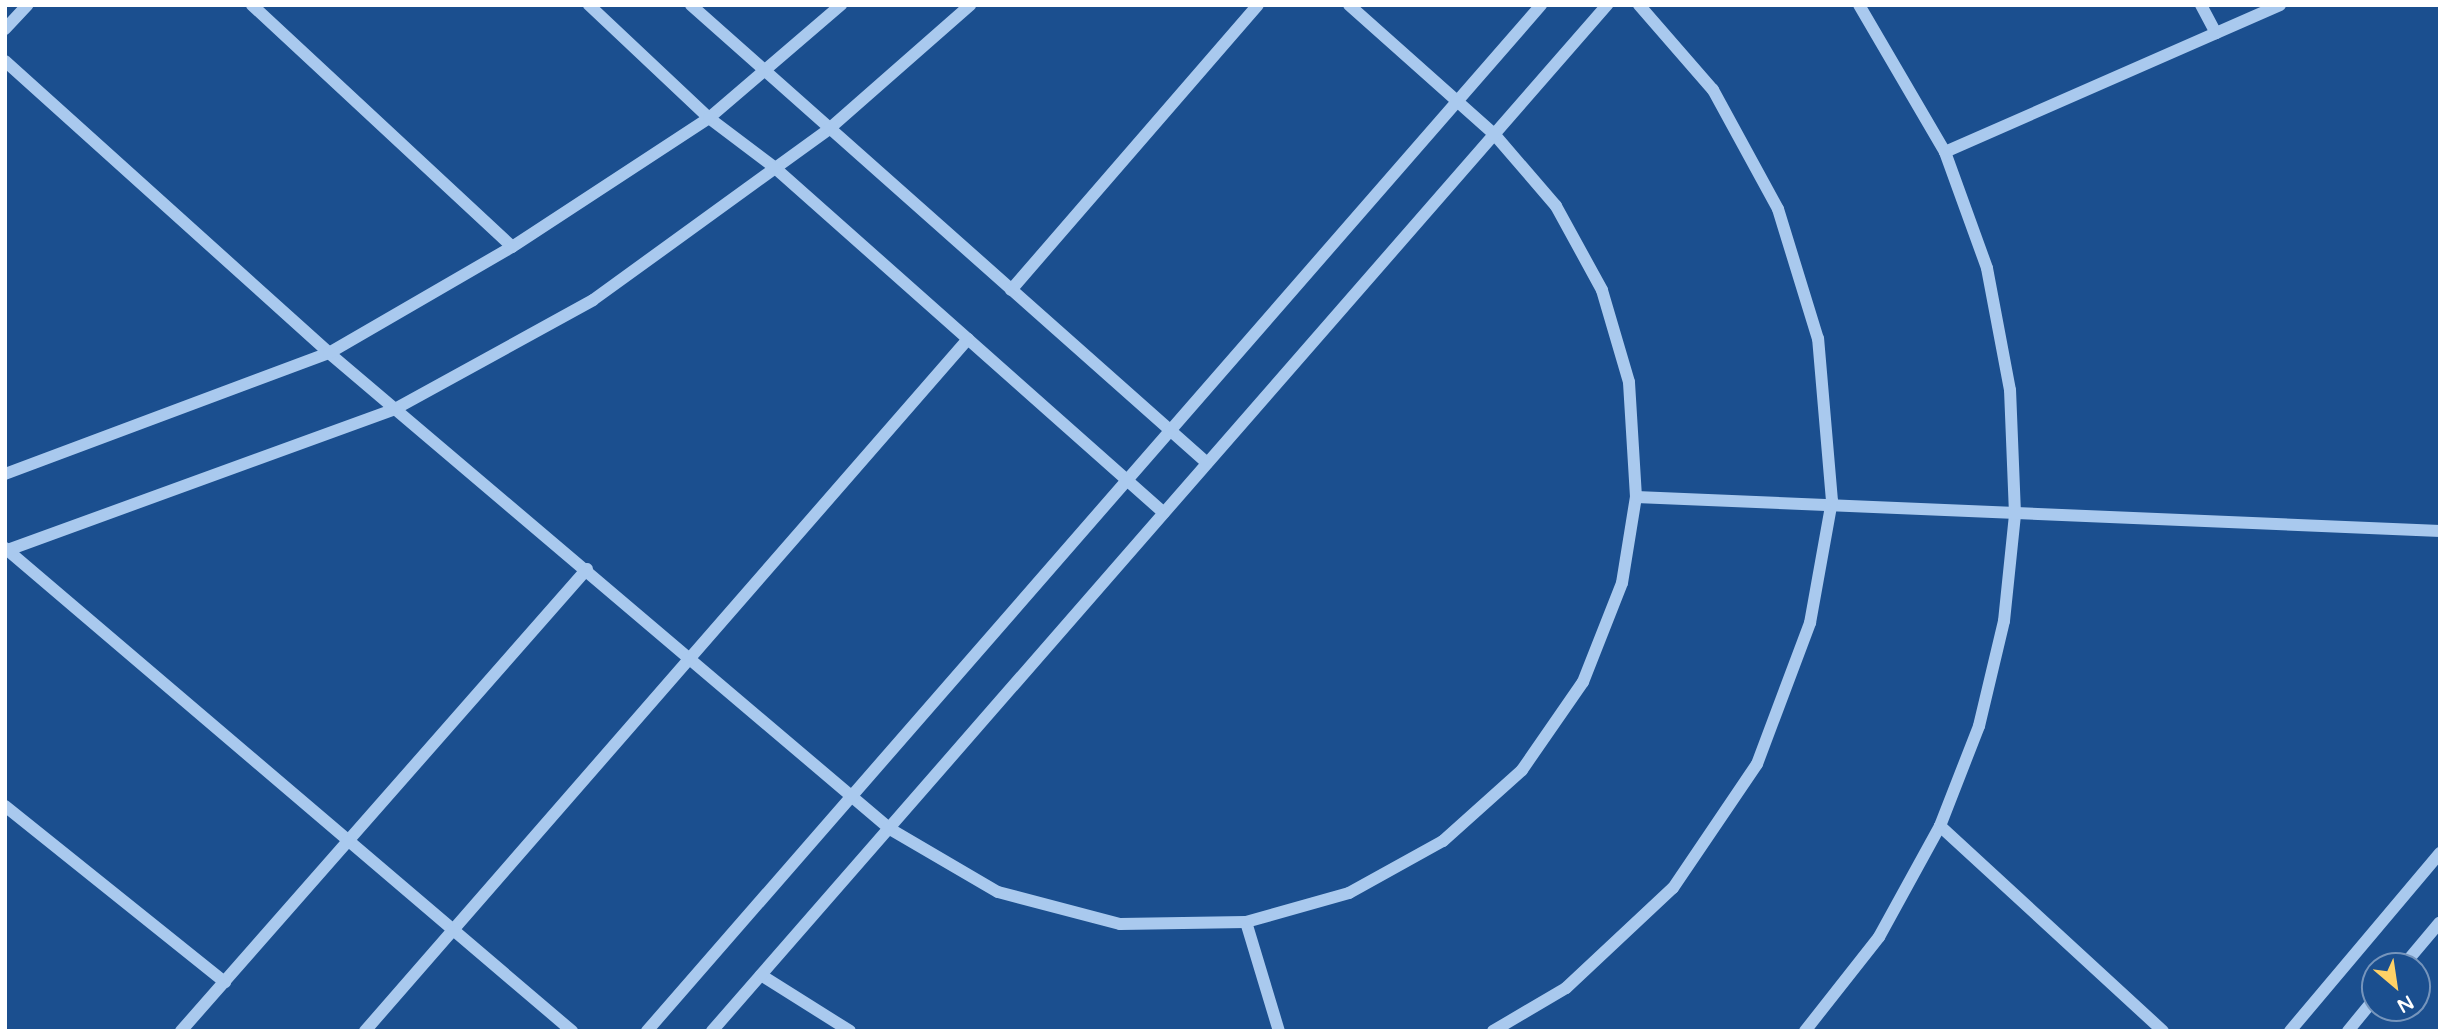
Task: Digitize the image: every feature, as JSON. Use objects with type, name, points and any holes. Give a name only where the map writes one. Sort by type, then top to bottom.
[{"type":"street","points":[[5,29],[27,5]]},
{"type":"street","points":[[252,5],[512,247]]},
{"type":"street","points":[[589,5],[709,118],[774,167],[1164,513]]},
{"type":"street","points":[[691,5],[1207,463]]},
{"type":"street","points":[[5,474],[330,353],[512,247],[709,118],[768,74],[841,5]]},
{"type":"street","points":[[572,1031],[345,843],[6,550],[395,410],[593,300],[829,129],[970,5]]},
{"type":"street","points":[[1011,290],[1258,5]]},
{"type":"street","points":[[5,61],[395,410],[587,569],[890,829],[998,892],[1108,921],[1246,922],[1349,893],[1443,841],[1522,770],[1583,682],[1622,583],[1636,497],[1629,382],[1602,290],[1556,206],[1493,134],[1349,5]]},
{"type":"street","points":[[647,1031],[1168,429],[1541,5]]},
{"type":"street","points":[[712,1031],[1607,5]]},
{"type":"street","points":[[1493,1031],[1566,988],[1672,888],[1757,764],[1810,623],[1832,501],[1818,339],[1778,209],[1713,90],[1639,5]]},
{"type":"street","points":[[1805,1031],[1879,937],[1940,826],[1979,726],[2004,621],[2015,514],[2010,390],[1987,268],[1945,152],[1859,5]]},
{"type":"street","points":[[2201,5],[2216,33]]},
{"type":"street","points":[[1945,152],[2280,5]]},
{"type":"street","points":[[365,1031],[450,929],[692,659],[968,339]]},
{"type":"street","points":[[1636,497],[1832,501],[2015,514],[2440,531]]},
{"type":"street","points":[[181,1031],[587,569]]},
{"type":"street","points":[[5,806],[225,982]]},
{"type":"street","points":[[1940,826],[2164,1031]]},
{"type":"street","points":[[2290,1031],[2440,853]]},
{"type":"street","points":[[1246,922],[1279,1031]]},
{"type":"street","points":[[2415,952],[2440,922]]},
{"type":"street","points":[[761,975],[850,1031]]},
{"type":"street","points":[[2347,1031],[2361,1014]]}]
